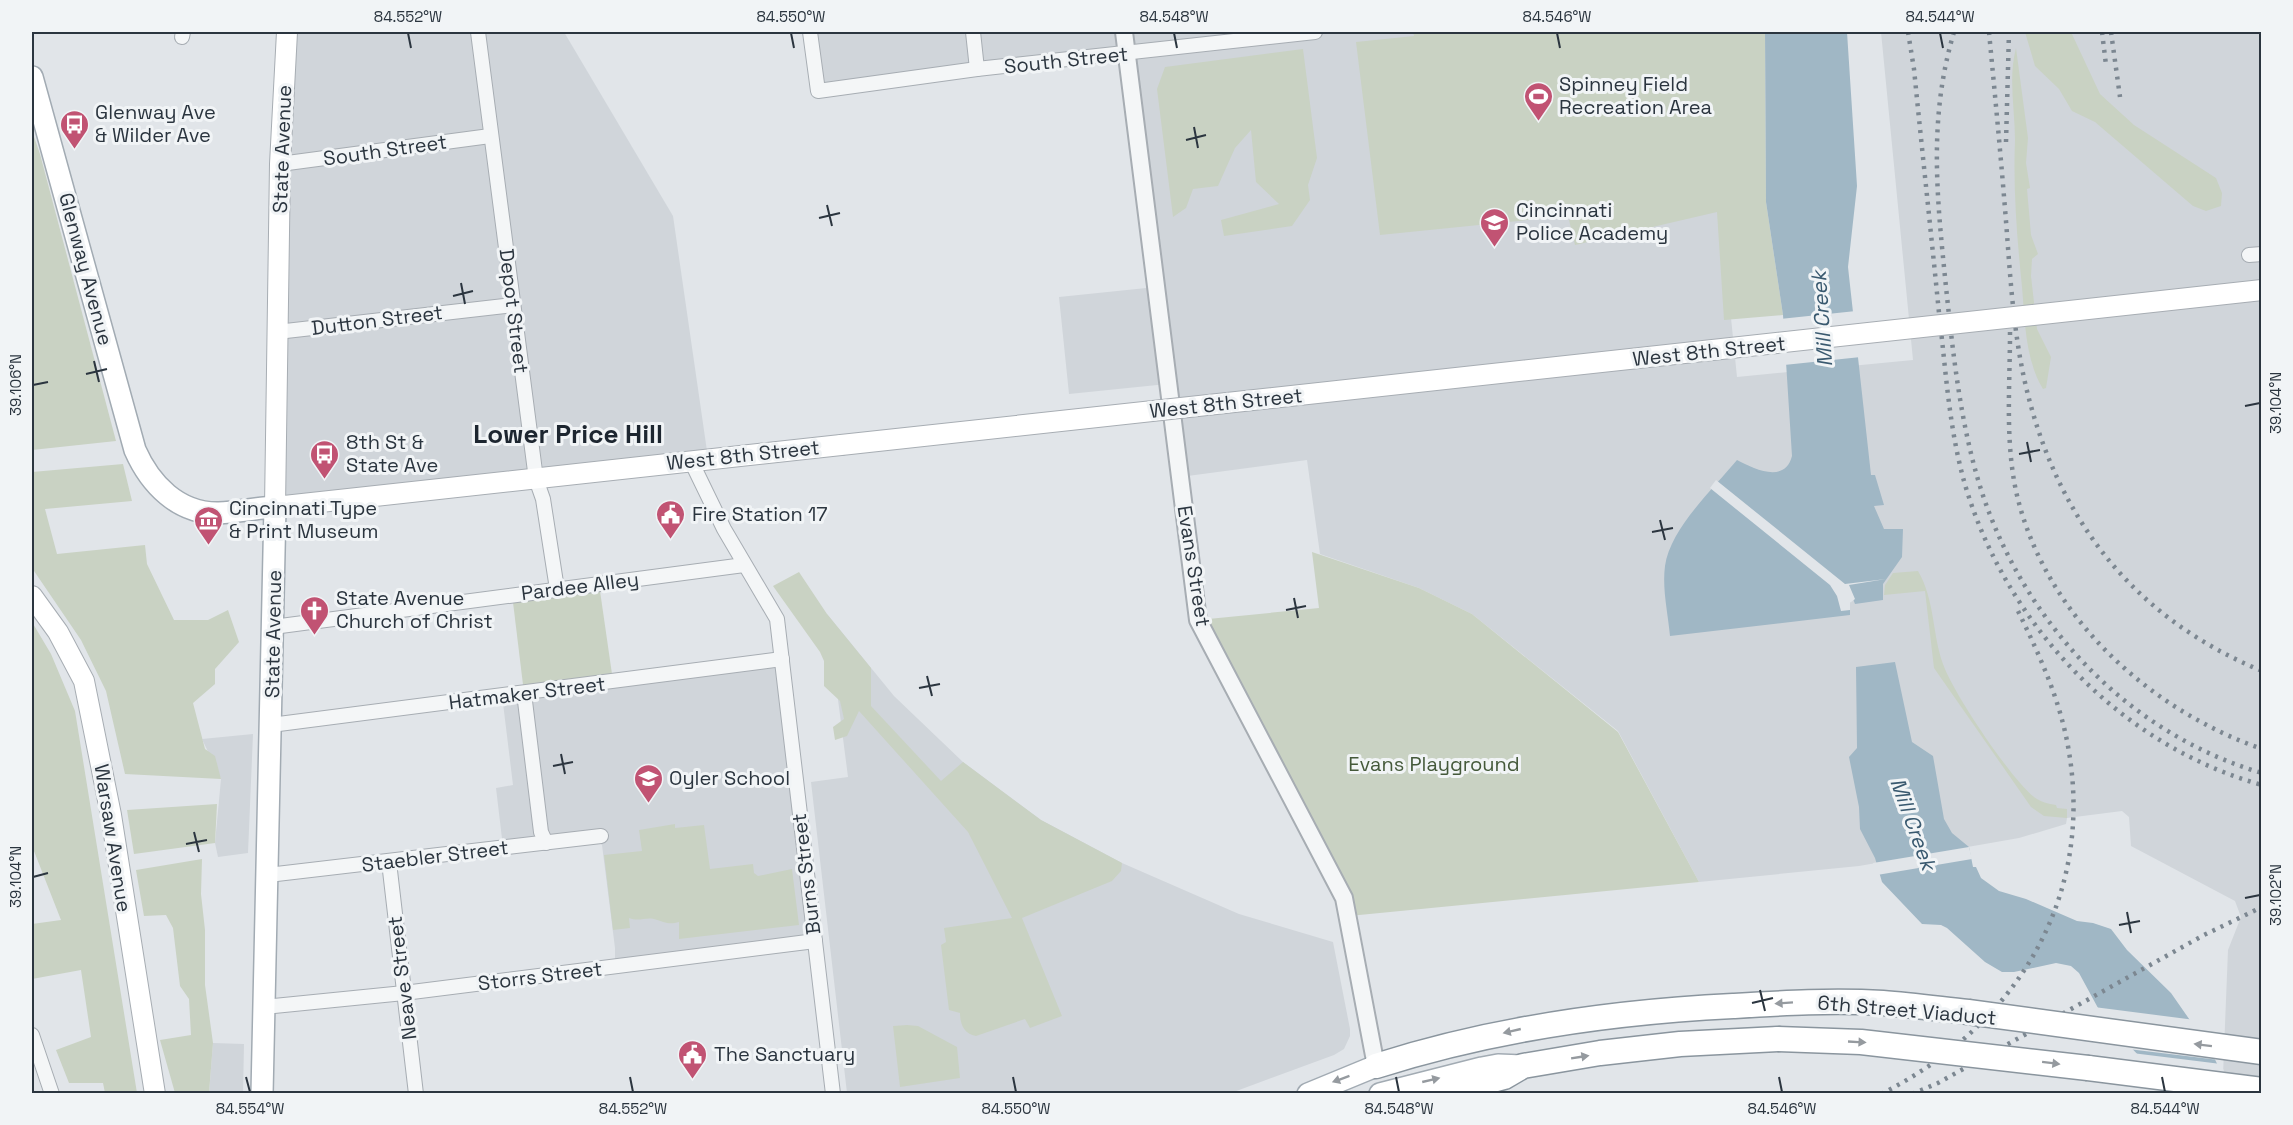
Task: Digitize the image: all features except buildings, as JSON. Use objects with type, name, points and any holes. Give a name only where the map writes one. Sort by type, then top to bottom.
[{"type":"highway","name":"6th Street Viaduct","points":[[1376,1066],[1430,1049],[1591,1017],[1694,1008],[1834,1002],[1968,1012],[2262,1052]]},
{"type":"highway","name":"6th Street Viaduct","points":[[1442,1094],[1483,1075],[1504,1077],[1522,1066],[1600,1053],[1680,1044],[1778,1039],[1951,1052],[2262,1090]]},
{"type":"main road","name":"State Avenue","points":[[262,1094],[273,627],[280,164],[288,32]]},
{"type":"main road","name":"Glenway Avenue","points":[[32,76],[135,450],[144,471],[162,492],[191,508]]},
{"type":"main road","name":"West 8th Street","points":[[191,508],[218,513],[2262,290]]},
{"type":"main road","name":"Warsaw Avenue","points":[[32,596],[58,632],[84,681],[111,815],[155,1094]]},
{"type":"main road","points":[[1308,1094],[1376,1066]]},
{"type":"main road","points":[[1380,1094],[1483,1075]]},
{"type":"street","name":"Depot Street","points":[[478,32],[536,479],[543,499],[557,589]]},
{"type":"street","name":"South Street","points":[[810,32],[818,91],[977,69],[1315,32]]},
{"type":"street","points":[[973,32],[977,69]]},
{"type":"street","name":"Evans Street","points":[[1124,32],[1198,620],[1344,898],[1376,1066]]},
{"type":"street","name":"South Street","points":[[280,164],[490,136]]},
{"type":"street","name":"Dutton Street","points":[[277,332],[513,305]]},
{"type":"street","name":"Burns Street","points":[[701,460],[744,565],[777,619],[833,1094]]},
{"type":"street","name":"Pardee Alley","points":[[273,627],[744,565]]},
{"type":"street","name":"Hatmaker Street","points":[[271,725],[782,659]]},
{"type":"street","points":[[524,693],[542,832],[546,843]]},
{"type":"street","name":"Staebler Street","points":[[268,875],[601,836]]},
{"type":"street","name":"Neave Street","points":[[388,862],[416,1094]]},
{"type":"street","name":"Storrs Street","points":[[264,1007],[404,993],[814,941]]},
{"type":"street","points":[[32,1035],[52,1094]]},
{"type":"shaded area","points":[[287,32],[564,32],[673,216],[708,458],[275,507]]},
{"type":"shaded area","points":[[810,32],[1702,32],[1737,377],[1913,360],[1881,32],[2261,32],[2261,1093],[2223,1075],[2228,950],[2241,917],[2235,901],[2131,846],[2129,817],[2122,811],[2067,818],[2066,824],[2019,838],[1859,866],[1699,882],[1618,731],[1472,614],[1419,588],[1320,554],[1307,460],[1180,477],[1167,384],[1069,394],[1059,297],[1156,287],[1126,53],[818,91]]},
{"type":"shaded area","points":[[827,614],[894,696],[963,762],[1041,820],[1122,863],[1239,914],[1333,942],[1350,1029],[1350,1036],[1344,1049],[1334,1055],[1231,1093],[847,1093],[811,782],[848,777]]},
{"type":"shaded area","name":"Oyler School","points":[[782,659],[815,941],[615,966],[615,948],[602,845],[599,842],[503,847],[496,788],[513,785],[502,695]]},
{"type":"shaded area","points":[[253,734],[248,853],[218,857],[215,843],[221,779],[202,739]]},
{"type":"shaded area","points":[[213,1043],[244,1044],[243,1093],[209,1094]]},
{"type":"green space","name":"Spinney Field Recreation Area","points":[[1413,32],[1765,32],[1766,202],[1783,315],[1724,320],[1717,212],[1575,245],[1569,220],[1596,213],[1380,235],[1356,42],[1414,36]]},
{"type":"green space","points":[[2025,32],[2071,32],[2100,94],[2134,125],[2216,178],[2222,193],[2221,206],[2206,211],[2193,206],[2095,122],[2072,111],[2059,89],[2035,66]]},
{"type":"green space","points":[[2016,48],[2028,138],[2026,163],[2030,188],[2027,189],[2031,235],[2038,254],[2032,259],[2031,276],[2037,329],[2051,357],[2046,388],[2043,389],[2029,353],[2017,232],[2012,82]]},
{"type":"green space","points":[[1303,49],[1317,158],[1308,185],[1310,200],[1292,226],[1224,236],[1221,220],[1279,204],[1256,182],[1251,130],[1235,148],[1218,186],[1193,189],[1186,208],[1173,217],[1157,89],[1165,67]]},
{"type":"green space","points":[[32,131],[40,154],[116,441],[32,450]]},
{"type":"green space","points":[[123,464],[132,501],[45,509],[57,554],[145,545],[147,564],[174,620],[208,620],[228,610],[239,642],[215,669],[215,684],[193,703],[205,749],[215,756],[221,779],[125,774],[106,691],[81,640],[32,568],[32,472]]},
{"type":"green space","name":"Evans Playground","points":[[1312,552],[1419,588],[1472,614],[1618,732],[1699,882],[1349,916],[1198,620],[1319,608]]},
{"type":"green space","points":[[1918,571],[1928,593],[1943,664],[1970,714],[2011,773],[2024,787],[2039,800],[2056,805],[2057,808],[2067,809],[2067,818],[2044,816],[2031,807],[1934,668],[1925,591],[1884,595],[1885,585],[1893,573]]},
{"type":"green space","points":[[799,572],[827,614],[871,668],[871,706],[941,781],[963,762],[1041,820],[1122,863],[1121,871],[1112,881],[1022,918],[1062,1016],[1030,1028],[1025,1019],[976,1036],[963,1028],[960,1013],[949,1010],[941,945],[946,942],[944,928],[1012,918],[968,832],[859,711],[847,736],[835,740],[833,727],[844,719],[840,701],[824,686],[824,661],[773,586]]},
{"type":"green space","points":[[599,584],[613,681],[524,693],[512,594]]},
{"type":"green space","points":[[32,622],[51,654],[75,711],[137,1093],[105,1093],[103,1083],[69,1083],[56,1050],[91,1037],[81,970],[32,979],[32,924],[61,920],[32,846]]},
{"type":"green space","points":[[217,804],[215,843],[134,854],[127,810]]},
{"type":"green space","points":[[675,824],[675,828],[704,825],[710,869],[753,864],[754,873],[758,876],[792,869],[799,925],[679,939],[679,922],[629,918],[630,928],[613,930],[604,855],[642,851],[639,830]]},
{"type":"green space","points":[[202,859],[201,894],[205,930],[205,985],[213,1043],[209,1093],[175,1093],[160,1040],[191,1035],[189,999],[180,986],[173,928],[166,915],[144,916],[136,870]]},
{"type":"green space","points":[[893,1026],[918,1026],[957,1047],[960,1078],[900,1087]]},
{"type":"water","name":"Mill Creek","points":[[1765,32],[1847,32],[1857,186],[1848,267],[1871,475],[1875,475],[1884,505],[1874,506],[1884,529],[1903,529],[1902,557],[1883,584],[1883,600],[1855,604],[1853,599],[1850,603],[1850,615],[1670,636],[1665,592],[1665,566],[1675,538],[1684,524],[1737,460],[1760,470],[1776,472],[1788,465],[1792,456],[1783,315],[1766,202]]},
{"type":"water","name":"Mill Creek","points":[[1895,662],[1912,742],[1933,756],[1944,819],[1952,833],[1969,847],[1973,867],[1976,867],[1981,878],[1999,891],[2026,899],[2077,921],[2111,929],[2127,950],[2171,993],[2210,1049],[2231,1093],[2140,1057],[2104,1019],[2079,973],[2071,966],[2056,963],[2014,972],[2002,972],[1985,962],[1947,928],[1941,925],[1922,924],[1882,882],[1875,858],[1860,829],[1859,807],[1849,757],[1857,748],[1856,667]]},
{"type":"pier","points":[[1856,311],[1861,357],[1784,365],[1780,319]]},
{"type":"pier","points":[[1716,480],[1845,584],[1886,579],[1849,585],[1855,599],[1850,603],[1850,610],[1841,611],[1837,596],[1830,585],[1710,488]]},
{"type":"pier","points":[[1969,847],[1972,859],[1877,875],[1873,863]]},
{"type":"pier","points":[[2094,1007],[2195,1020],[2219,1060],[2128,1049],[2101,1021]]},
{"type":"pier","points":[[2132,1053],[2221,1064],[2234,1094],[2158,1094]]},
{"type":"railway","points":[[1908,32],[1914,69],[1952,423],[1966,488],[1985,539],[2010,587],[2041,632],[2077,674],[2117,710],[2162,742],[2211,767],[2262,785]]},
{"type":"railway","points":[[1954,32],[1946,64],[1938,127],[1940,222],[1951,337],[1962,411],[1972,459],[1997,533],[2021,580],[2050,624],[2084,664],[2123,699],[2166,730],[2212,755],[2262,773]]},
{"type":"railway","points":[[1989,32],[2017,339],[2037,428],[2055,474],[2078,517],[2105,556],[2137,591],[2174,622],[2215,649],[2262,671]]},
{"type":"railway","points":[[2006,142],[2009,32]]},
{"type":"railway","points":[[2102,32],[2106,65]]},
{"type":"railway","points":[[2111,32],[2120,97]]},
{"type":"railway","points":[[2010,332],[2010,452],[2016,491],[2030,535],[2050,577],[2075,616],[2106,651],[2141,682],[2179,709],[2220,731],[2262,749]]},
{"type":"railway","points":[[1881,1094],[1928,1067],[1970,1034],[2005,996],[2034,954],[2055,909],[2069,859],[2074,807],[2069,752],[2055,697],[2042,662],[2018,611]]},
{"type":"railway","points":[[1912,1094],[1938,1083],[2204,935],[2262,907]]},
{"type":"place","name":"Spinney Field Recreation Area","points":[[1538,122]]},
{"type":"place","name":"Glenway Ave & Wilder Ave","points":[[74,150]]},
{"type":"place","name":"Cincinnati Police Academy","points":[[1495,248]]},
{"type":"place","name":"8th St & State Ave","points":[[325,480]]},
{"type":"place","name":"Fire Station 17","points":[[671,540]]},
{"type":"place","name":"Cincinnati Type & Print Museum","points":[[208,546]]},
{"type":"place","name":"State Avenue Church of Christ","points":[[315,636]]},
{"type":"place","name":"Oyler School","points":[[648,804]]},
{"type":"place","name":"The Sanctuary","points":[[693,1080]]},
{"type":"district","name":"Lower Price Hill","points":[[568,434]]}]
